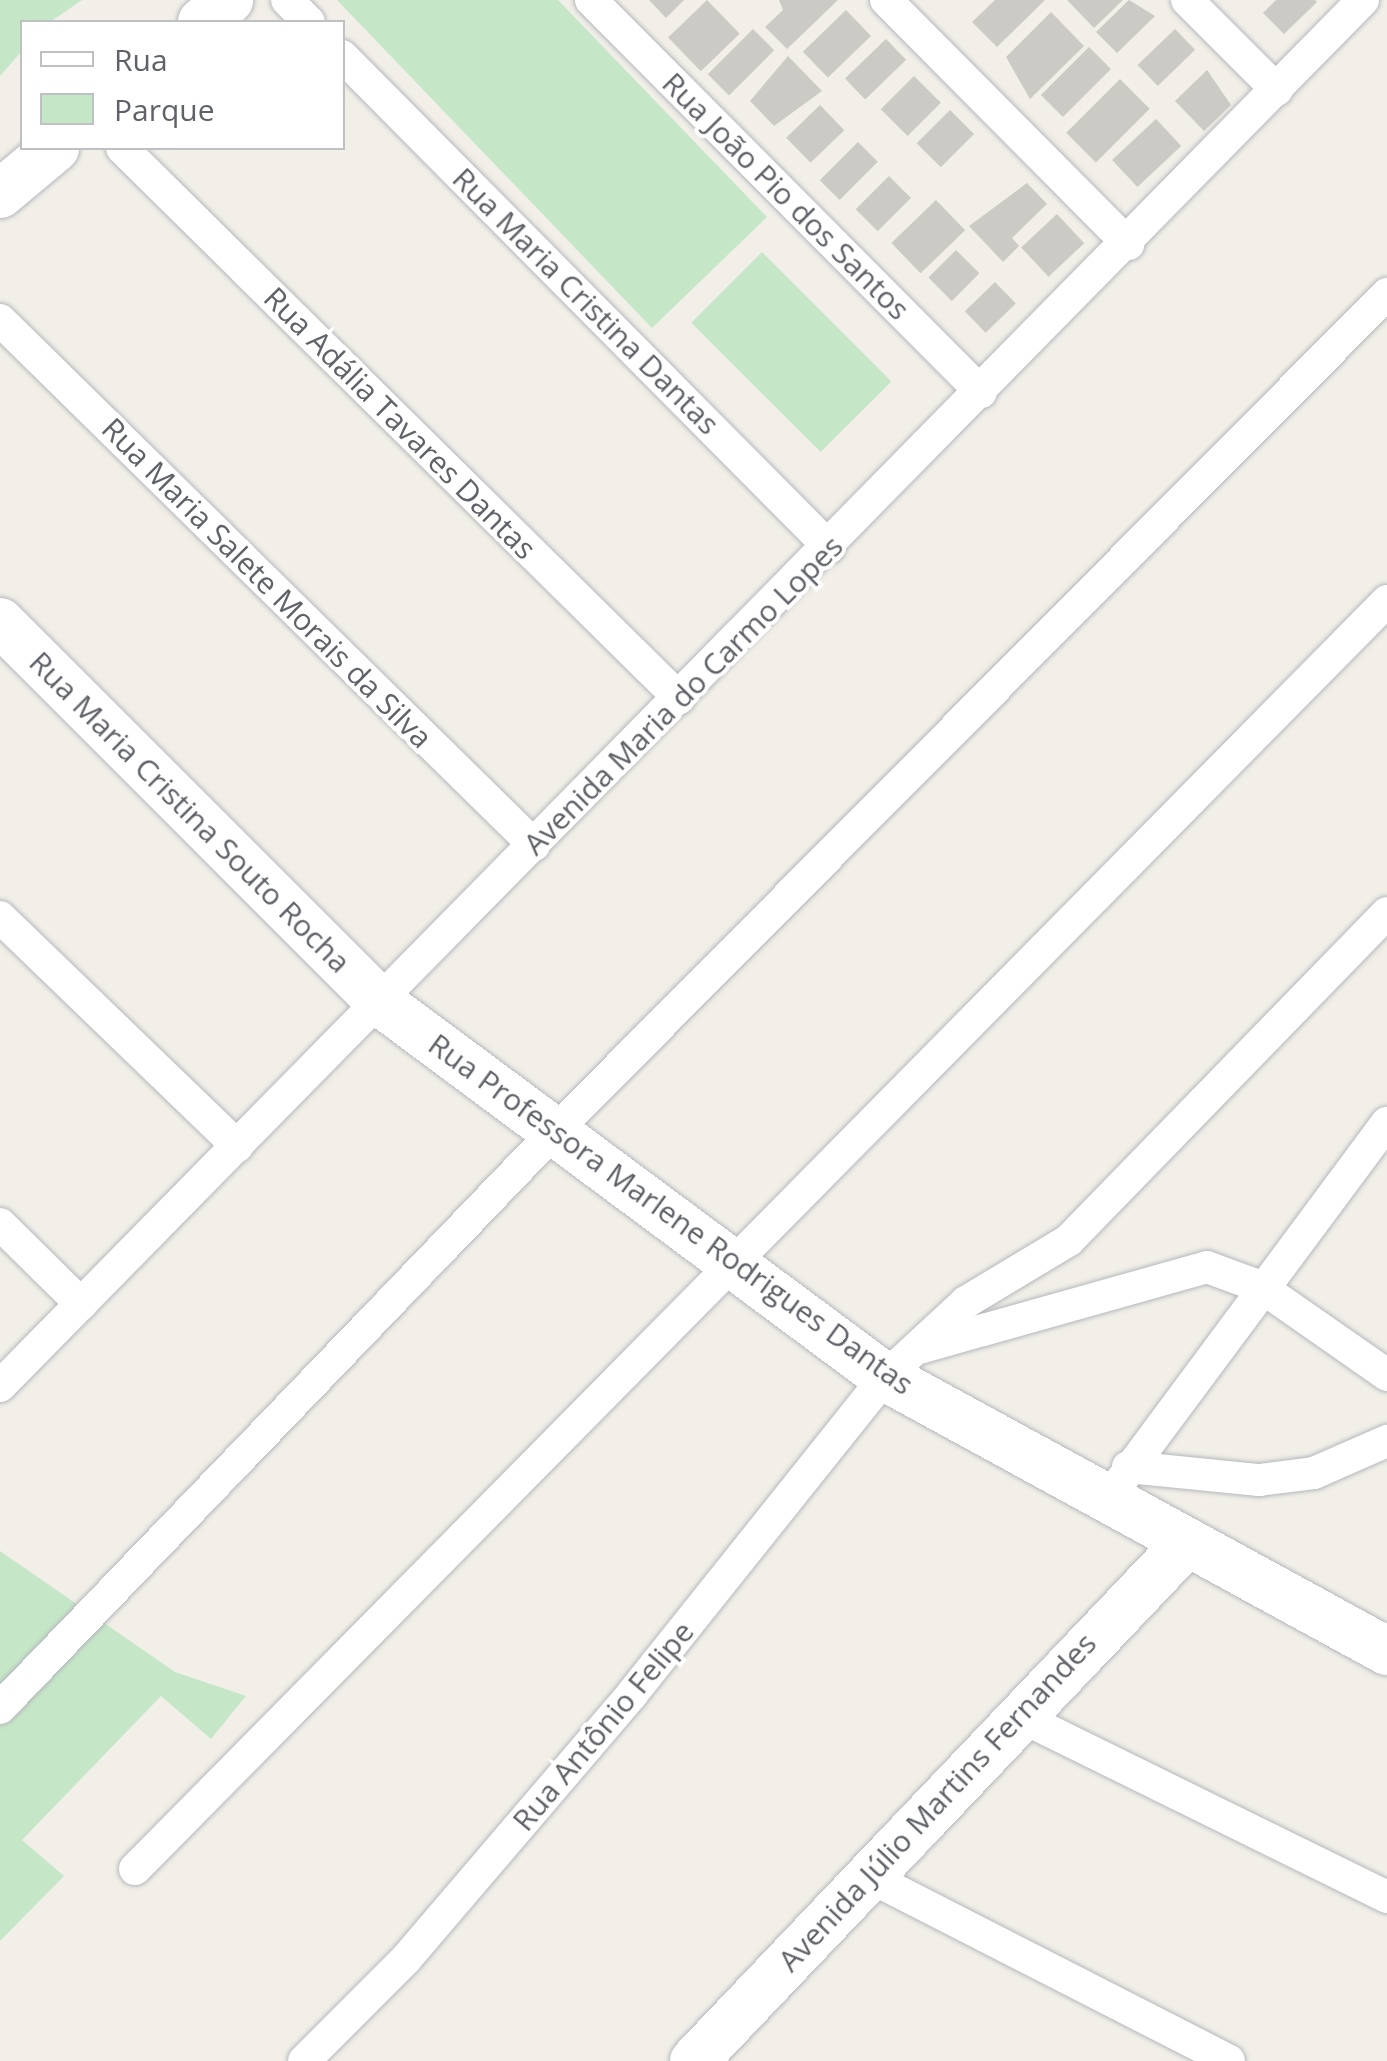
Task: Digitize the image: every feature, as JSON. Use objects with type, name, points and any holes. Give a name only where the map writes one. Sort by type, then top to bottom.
[{"type":"street","points":[[204,20],[229,0]]},
{"type":"street","points":[[287,0],[307,20]]},
{"type":"street","name":"Rua João Pio dos Santos","points":[[591,0],[981,392]]},
{"type":"street","points":[[886,0],[1128,244]]},
{"type":"street","points":[[1188,0],[1277,90]]},
{"type":"street","name":"Avenida Maria do Carmo Lopes","points":[[0,1386],[1128,244],[1363,0]]},
{"type":"street","name":"Rua Maria Cristina Dantas","points":[[345,59],[829,546]]},
{"type":"street","points":[[0,194],[53,150]]},
{"type":"street","name":"Rua Adália Tavares Dantas","points":[[124,150],[679,698]]},
{"type":"street","points":[[0,1708],[560,1127],[1387,294]]},
{"type":"street","name":"Rua Maria Salete Morais da Silva","points":[[0,320],[534,845]]},
{"type":"street","points":[[135,1870],[731,1256],[1387,601]]},
{"type":"street","name":"Rua Maria Cristina Souto Rocha","points":[[0,622],[380,1002]]},
{"type":"street","name":"Rua Antônio Felipe","points":[[304,2061],[338,2050],[898,1364],[966,1302],[1069,1240],[1387,914]]},
{"type":"street","points":[[0,917],[237,1146]]},
{"type":"street","name":"Rua Professora Marlene Rodrigues Dantas","points":[[380,1002],[560,1127],[731,1256],[898,1364],[1117,1484],[1183,1547],[1387,1651]]},
{"type":"street","points":[[1117,1484],[1387,1123]]},
{"type":"street","points":[[0,1224],[80,1304]]},
{"type":"street","points":[[898,1364],[1208,1267],[1261,1287],[1387,1375]]},
{"type":"street","points":[[1117,1484],[1259,1480],[1314,1473],[1387,1441]]},
{"type":"street","name":"Avenida Júlio Martins Fernandes","points":[[710,2057],[864,1874],[1015,1714],[1183,1547]]},
{"type":"street","points":[[1015,1714],[1387,1897]]},
{"type":"street","points":[[864,1874],[1228,2061]]},
{"type":"green space","points":[[0,0],[82,0],[53,20],[20,20],[20,53],[0,76]]},
{"type":"green space","points":[[337,0],[558,0],[767,217],[652,328]]},
{"type":"green space","points":[[762,252],[891,381],[821,452],[691,323]]},
{"type":"green space","points":[[0,1551],[175,1672],[246,1696],[211,1739],[161,1696],[22,1840],[64,1876],[0,1941]]},
{"type":"building","points":[[649,0],[684,0],[666,18]]},
{"type":"building","points":[[707,0],[740,34],[701,71],[668,38]]},
{"type":"building","points":[[779,0],[838,0],[787,49],[765,27],[783,10]]},
{"type":"building","points":[[995,0],[1045,0],[997,47],[972,22]]},
{"type":"building","points":[[1067,0],[1123,0],[1094,28]]},
{"type":"building","points":[[1129,0],[1155,16],[1117,53],[1096,32]]},
{"type":"building","points":[[1276,0],[1317,2],[1284,34],[1263,13]]},
{"type":"building","points":[[846,10],[871,36],[828,78],[803,52]]},
{"type":"building","points":[[1051,12],[1084,46],[1030,99],[1006,57]]},
{"type":"building","points":[[753,29],[774,50],[729,95],[708,74]]},
{"type":"building","points":[[1175,29],[1195,50],[1158,86],[1138,65]]},
{"type":"building","points":[[886,39],[906,60],[865,99],[845,79]]},
{"type":"building","points":[[1089,47],[1111,69],[1063,117],[1041,95]]},
{"type":"building","points":[[788,56],[822,91],[774,126],[750,101]]},
{"type":"building","points":[[1207,70],[1231,105],[1204,131],[1175,101]]},
{"type":"building","points":[[914,76],[941,103],[908,136],[881,109]]},
{"type":"building","points":[[1120,79],[1150,109],[1096,162],[1066,133]]},
{"type":"building","points":[[820,105],[844,130],[811,163],[786,138]]},
{"type":"building","points":[[950,110],[974,134],[941,167],[917,143]]},
{"type":"building","points":[[1156,119],[1181,146],[1137,187],[1112,160]]},
{"type":"building","points":[[858,142],[878,162],[840,200],[820,180]]},
{"type":"building","points":[[889,176],[911,198],[878,231],[856,209]]},
{"type":"building","points":[[1027,183],[1047,204],[1012,238],[1019,246],[1003,262],[969,226]]},
{"type":"building","points":[[936,200],[965,230],[921,273],[891,243]]},
{"type":"building","points":[[1057,214],[1084,243],[1048,277],[1021,247]]},
{"type":"building","points":[[956,250],[979,273],[952,301],[928,278]]},
{"type":"building","points":[[995,282],[1016,304],[986,333],[965,311]]}]
